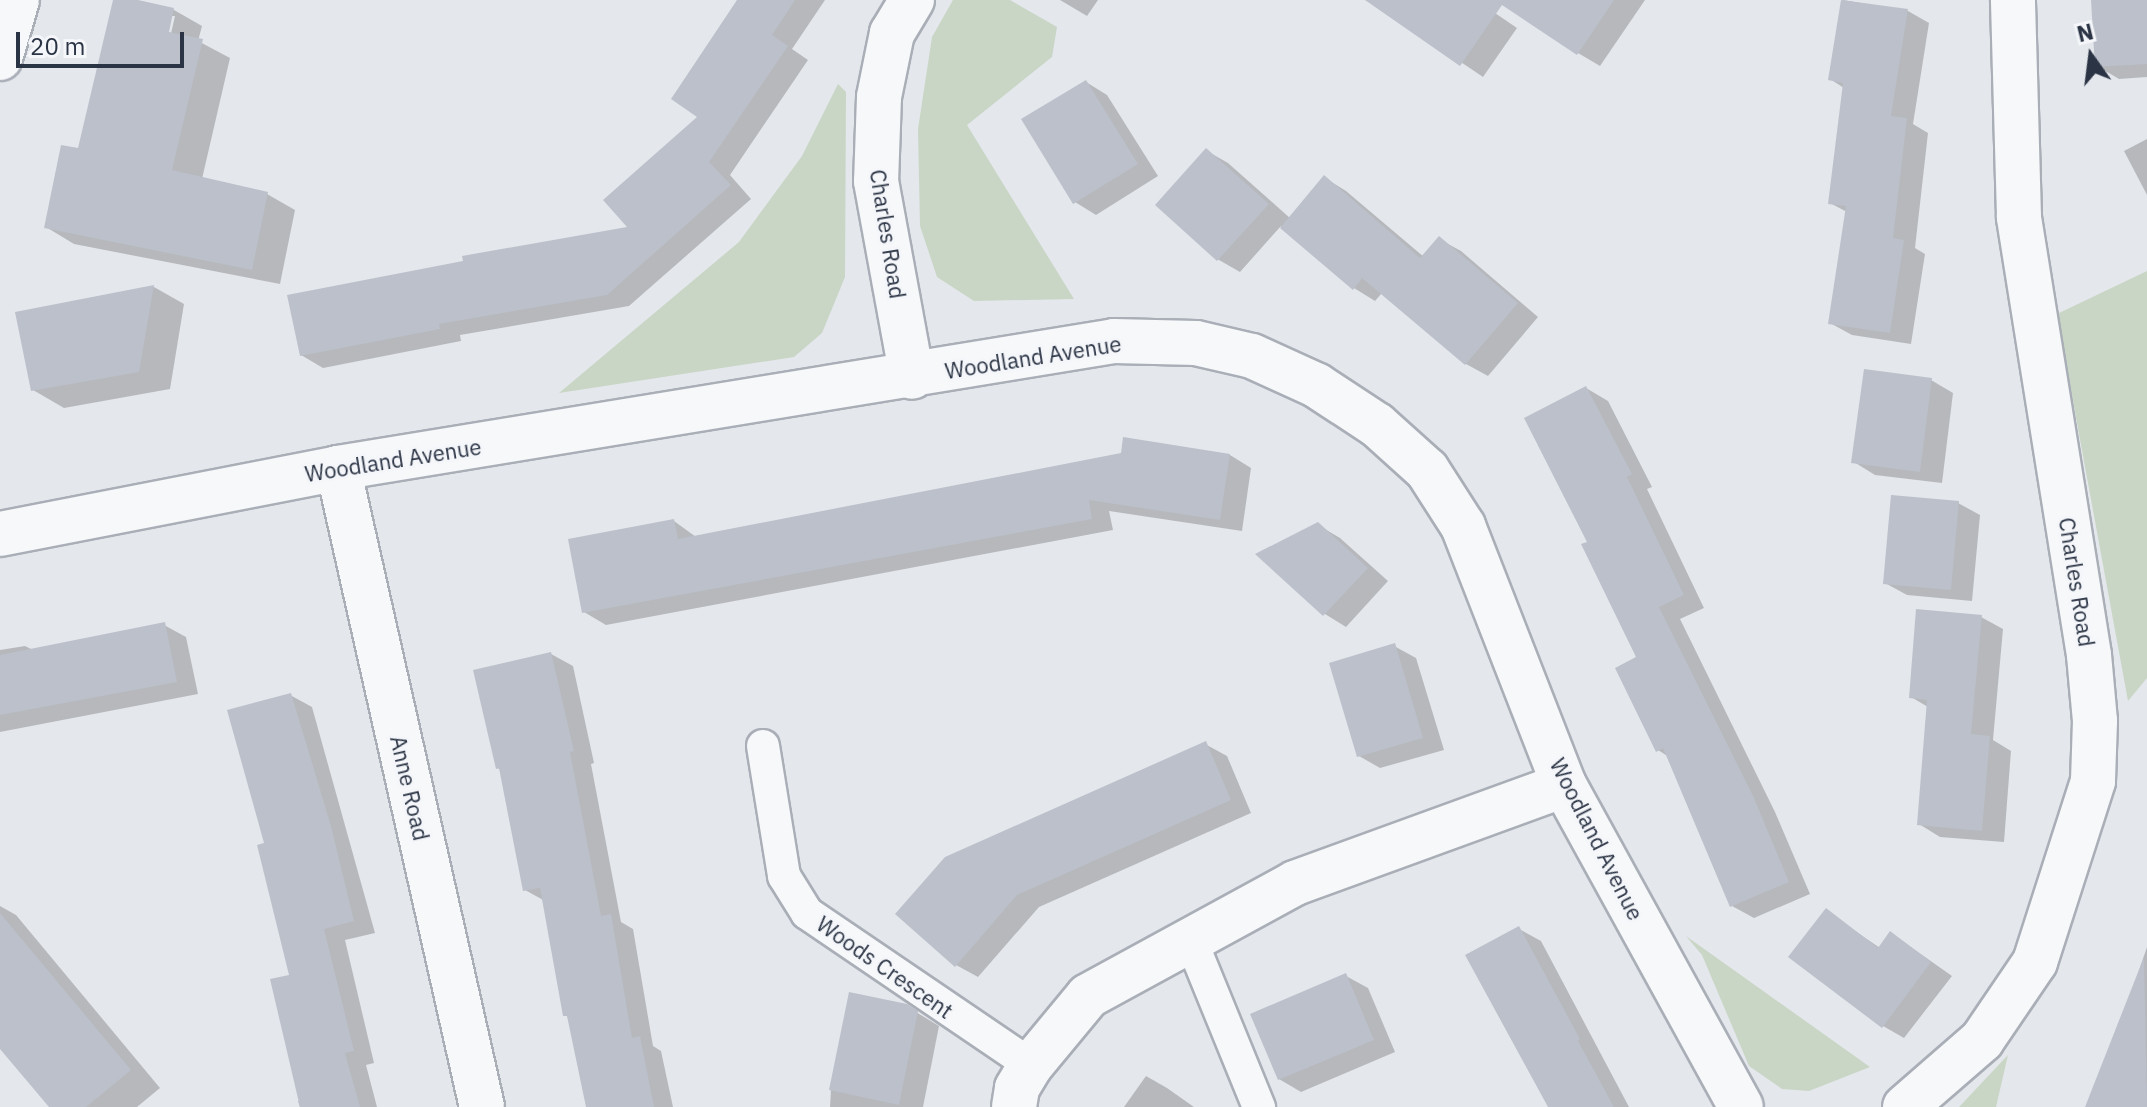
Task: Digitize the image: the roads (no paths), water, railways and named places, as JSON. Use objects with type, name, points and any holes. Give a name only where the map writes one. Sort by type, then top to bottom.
[{"type":"street","points":[[0,58],[17,0]]},
{"type":"street","name":"Charles Road","points":[[912,0],[892,33],[882,84],[876,181],[912,377]]},
{"type":"street","name":"Charles Road","points":[[1905,1107],[1982,1040],[2035,962],[2093,781],[2095,721],[2089,655],[2019,217],[2013,0]]},
{"type":"street","name":"Woodland Avenue","points":[[0,534],[338,468],[912,377],[1114,341],[1196,343],[1252,356],[1316,385],[1377,425],[1427,470],[1463,526],[1564,785],[1741,1107]]},
{"type":"street","name":"Anne Road","points":[[338,468],[482,1107]]},
{"type":"street","points":[[1014,1107],[1017,1088],[1031,1065],[1088,996],[1295,883],[1564,785]]},
{"type":"lane","name":"Woods Crescent","points":[[763,746],[784,876],[807,913],[1031,1065]]},
{"type":"lane","points":[[1190,938],[1259,1107]]}]
